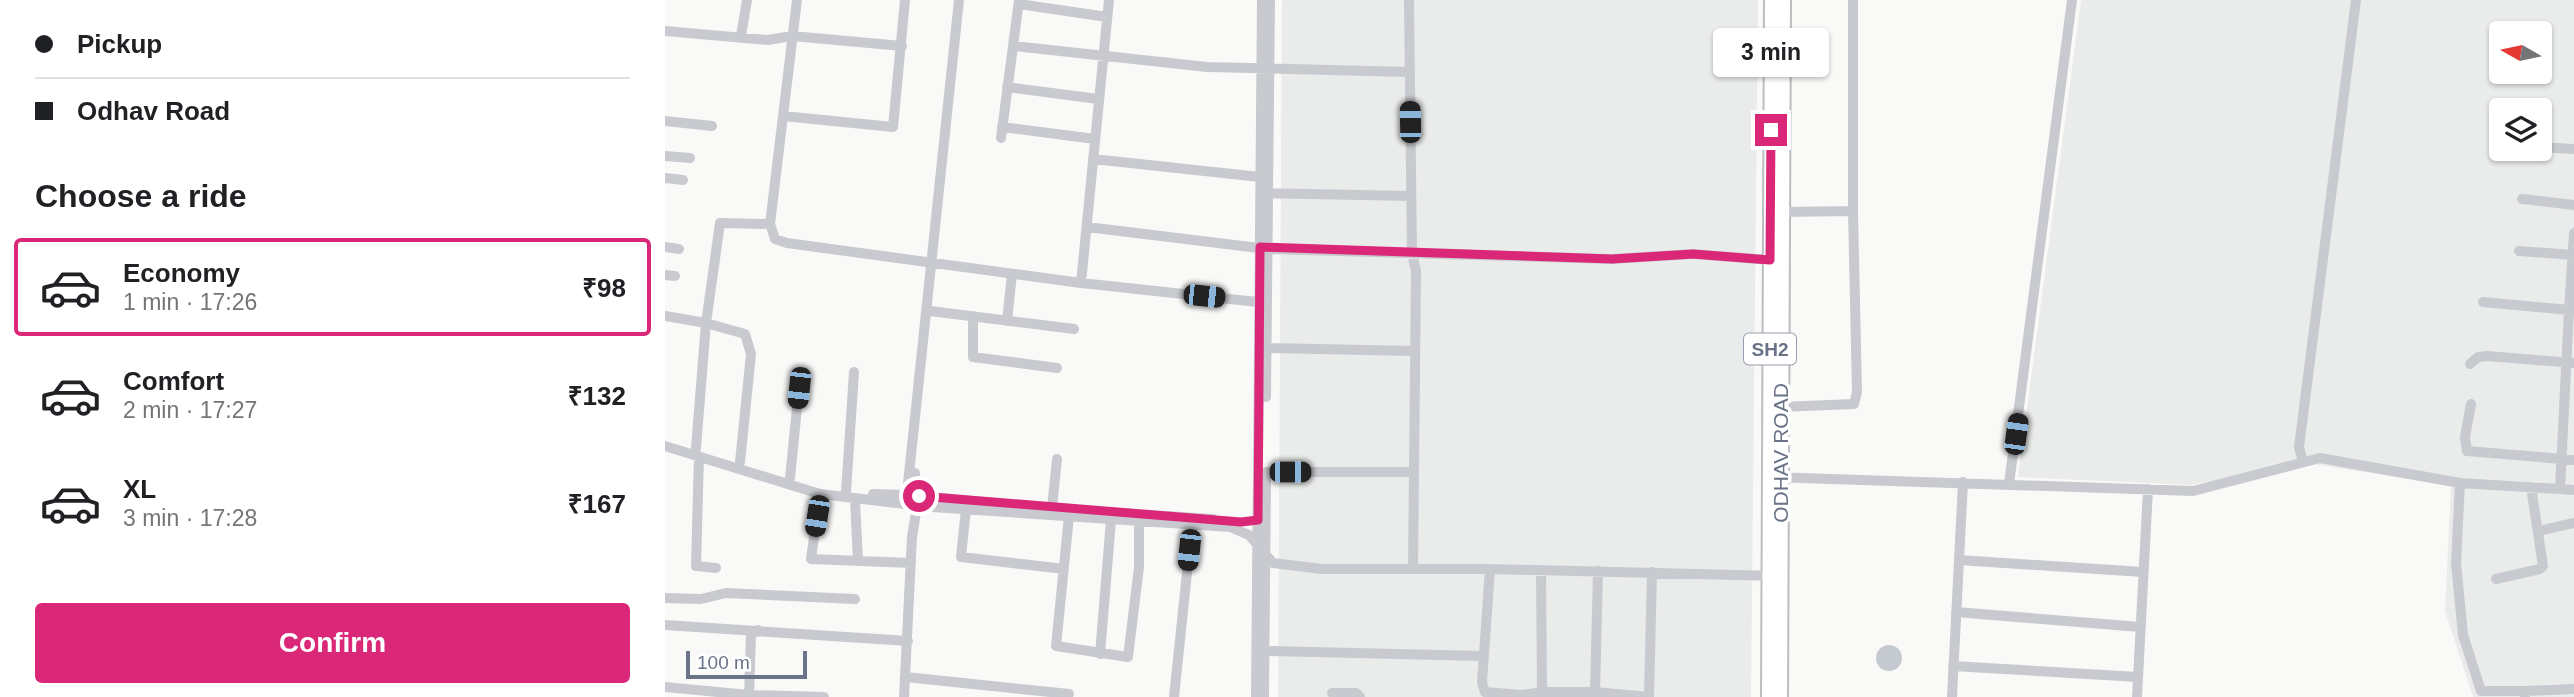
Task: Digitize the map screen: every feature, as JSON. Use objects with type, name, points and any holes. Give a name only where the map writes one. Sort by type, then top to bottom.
[{"type":"main road","name":"ODHAV ROAD","points":[[1772,0],[1770,260],[1775,576],[1780,697]]},
{"type":"main road","name":"ODHAV ROAD","points":[[1774,477],[1780,407],[1783,0]]},
{"type":"main road","name":"ODHAV ROAD","points":[[1769,697],[1775,576]]},
{"type":"street","points":[[741,36],[747,0]]},
{"type":"street","points":[[797,0],[770,225],[775,239],[932,264],[1263,303]]},
{"type":"street","points":[[783,116],[893,127],[905,0]]},
{"type":"street","points":[[904,697],[912,537],[911,499],[932,264],[962,0]]},
{"type":"street","points":[[1081,283],[1109,0]]},
{"type":"street","points":[[1262,0],[1265,67],[1262,520],[1264,697]]},
{"type":"street","points":[[1264,193],[1260,177],[1270,0]]},
{"type":"street","points":[[1409,0],[1412,254],[1416,271],[1413,569]]},
{"type":"street","points":[[1780,407],[1856,402],[1853,0]]},
{"type":"street","points":[[2009,484],[2073,0]]},
{"type":"street","points":[[2303,462],[2299,447],[2357,0]]},
{"type":"street","points":[[1095,139],[1002,132],[1019,2],[1107,17]]},
{"type":"street","points":[[665,31],[768,40],[792,36],[902,46]]},
{"type":"street","points":[[1014,46],[1207,67],[1409,72]]},
{"type":"street","points":[[1007,88],[1098,99]]},
{"type":"street","points":[[665,121],[712,126]]},
{"type":"street","points":[[2552,148],[2574,149]]},
{"type":"street","points":[[665,156],[690,158]]},
{"type":"street","points":[[1093,159],[1260,177]]},
{"type":"street","points":[[665,178],[683,180]]},
{"type":"street","points":[[1264,193],[1411,197]]},
{"type":"street","points":[[2522,199],[2574,205]]},
{"type":"street","points":[[1781,212],[1853,211]]},
{"type":"street","points":[[716,568],[697,565],[697,452],[706,323],[720,223],[770,225]]},
{"type":"street","points":[[1087,227],[1263,248],[1412,254],[1496,253],[1612,259],[1693,254],[1770,260]]},
{"type":"street","points":[[2560,489],[2560,459],[2570,363],[2574,233]]},
{"type":"street","points":[[665,247],[679,249]]},
{"type":"street","points":[[2519,251],[2573,255]]},
{"type":"street","points":[[911,499],[930,311],[932,264]]},
{"type":"street","points":[[1007,321],[1012,274]]},
{"type":"street","points":[[2483,302],[2571,310]]},
{"type":"street","points":[[1262,520],[1266,472],[1266,348],[1263,303]]},
{"type":"street","points":[[930,311],[1074,330]]},
{"type":"street","points":[[665,316],[706,323],[745,334],[751,354],[740,462]]},
{"type":"street","points":[[973,316],[973,357],[1057,368]]},
{"type":"street","points":[[1266,348],[1414,351]]},
{"type":"street","points":[[2470,364],[2478,357],[2487,356],[2570,363]]},
{"type":"street","points":[[853,372],[851,496],[858,561]]},
{"type":"street","points":[[790,478],[799,388]]},
{"type":"street","points":[[2471,404],[2465,437],[2467,451],[2574,460]]},
{"type":"street","points":[[665,439],[820,494],[1052,508],[1241,526],[1272,557],[1287,565],[1322,569],[1490,569],[1775,576]]},
{"type":"street","points":[[665,446],[740,462],[851,496]]},
{"type":"street","points":[[1774,477],[2193,491],[2320,458],[2460,483],[2574,490]]},
{"type":"street","points":[[1052,508],[1057,459]]},
{"type":"street","points":[[1266,472],[1414,471]]},
{"type":"street","points":[[1952,697],[1963,482]]},
{"type":"street","points":[[2460,483],[2456,563],[2463,635],[2480,691],[2525,694],[2574,689]]},
{"type":"street","points":[[2496,579],[2540,569],[2543,561],[2531,487]]},
{"type":"street","points":[[2137,697],[2147,489]]},
{"type":"street","points":[[820,494],[811,559],[911,562]]},
{"type":"street","points":[[911,499],[966,509],[1139,522],[1241,526],[1262,520]]},
{"type":"street","points":[[966,509],[961,557],[1064,569]]},
{"type":"street","points":[[1069,516],[1056,646],[1128,657],[1139,567],[1139,522]]},
{"type":"street","points":[[1100,654],[1111,520]]},
{"type":"street","points":[[2538,531],[2574,523]]},
{"type":"street","points":[[1174,697],[1192,525]]},
{"type":"street","points":[[1256,697],[1262,546]]},
{"type":"street","points":[[1959,560],[2143,572]]},
{"type":"street","points":[[1490,569],[1482,656],[1485,691],[1522,696],[1542,692],[1595,692],[1649,697],[1653,572]]},
{"type":"street","points":[[1541,570],[1542,692]]},
{"type":"street","points":[[1595,692],[1598,571]]},
{"type":"street","points":[[665,598],[701,598],[726,593],[856,599]]},
{"type":"street","points":[[1957,612],[2140,627]]},
{"type":"street","points":[[665,625],[908,640]]},
{"type":"street","points":[[749,696],[751,635],[758,630]]},
{"type":"street","points":[[1265,651],[1482,656]]},
{"type":"street","points":[[1953,667],[2138,677]]},
{"type":"street","points":[[906,677],[999,693],[1069,694]]},
{"type":"street","points":[[665,687],[749,696],[824,697]]},
{"type":"street","points":[[1332,693],[1356,693],[1360,697]]},
{"type":"shaded area","points":[[1282,0],[1758,0],[1751,697],[1278,697]]},
{"type":"shaded area","points":[[2081,0],[2574,0],[2574,697],[2473,697],[2445,611],[2451,486],[2313,464],[2190,485],[2018,477]]},
{"type":"shaded area","points":[[1889,645],[1898,649],[1902,658],[1898,667],[1889,671],[1880,667],[1876,658],[1880,649]]},
{"type":"route","points":[[919,496],[1241,522],[1258,520],[1260,247],[1612,259],[1693,254],[1770,260],[1771,130]]}]
